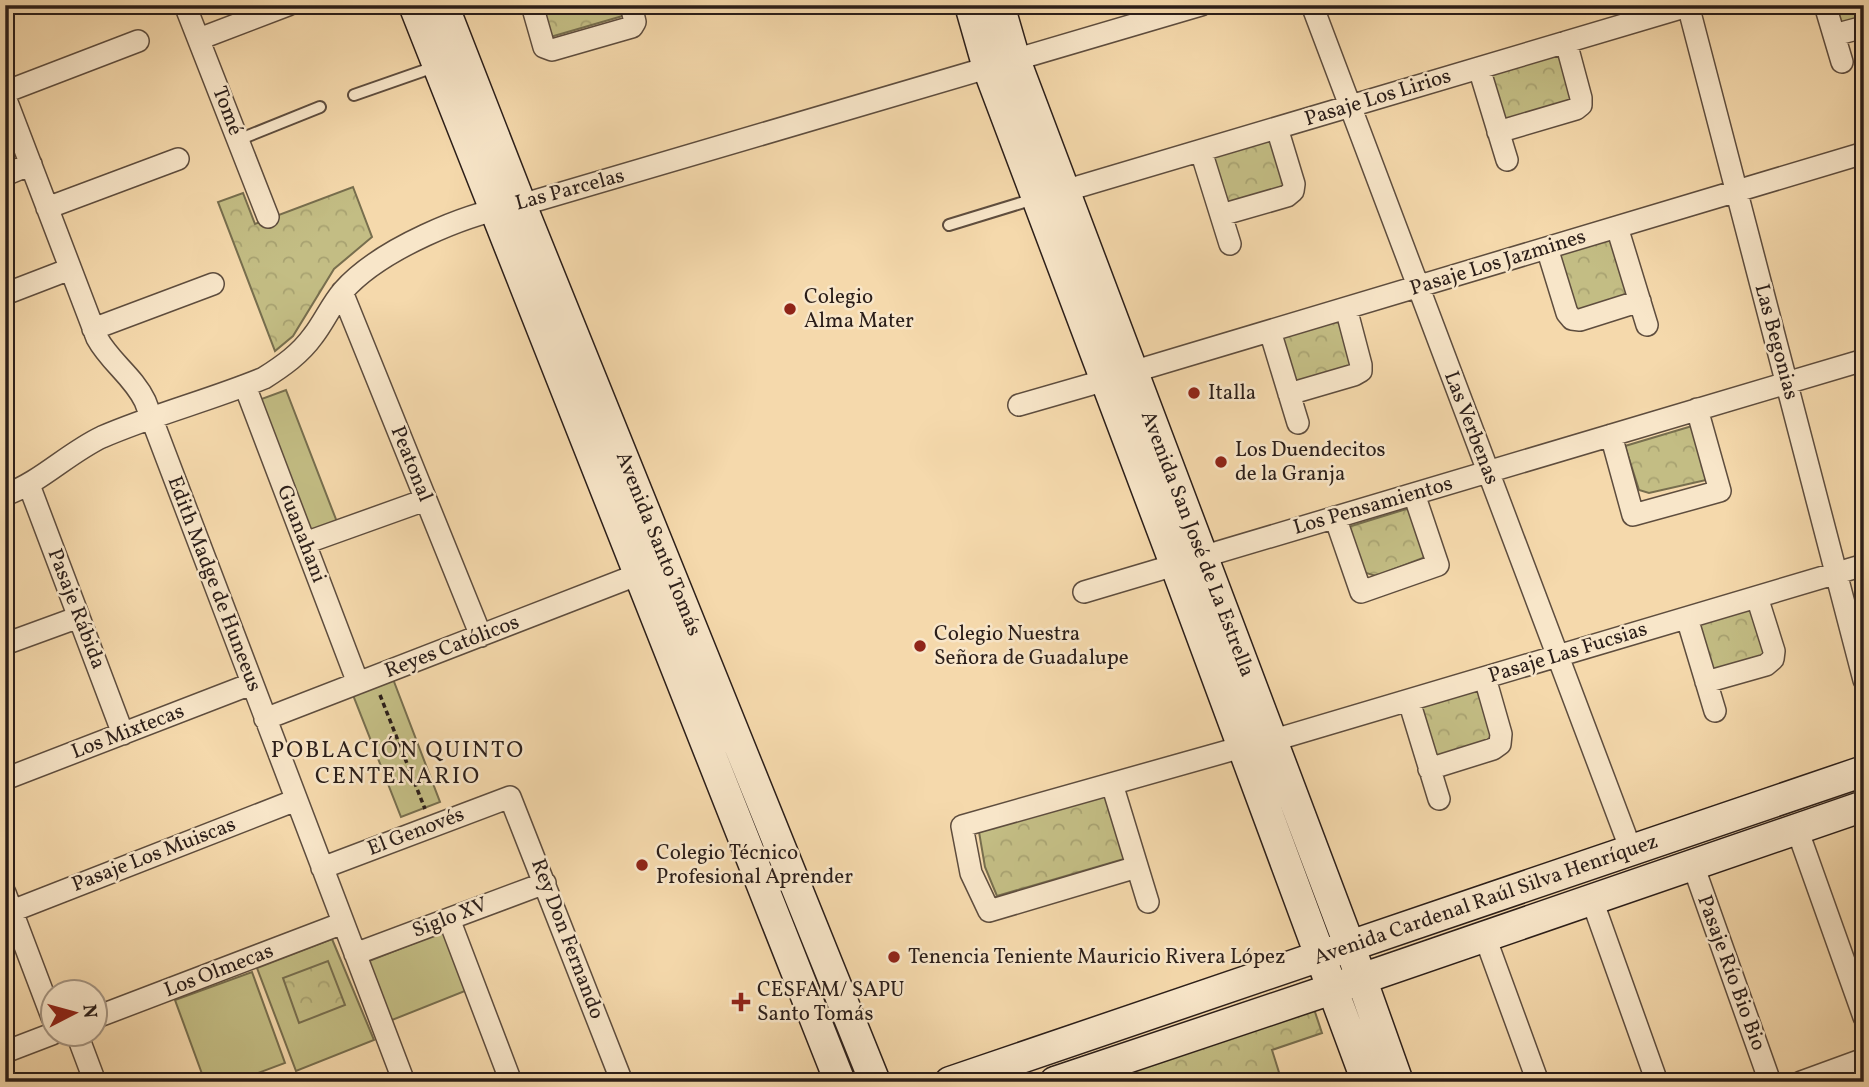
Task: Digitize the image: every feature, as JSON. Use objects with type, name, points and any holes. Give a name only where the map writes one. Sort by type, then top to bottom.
[{"type":"main road","name":"Avenida Santo Tomás","points":[[414,5],[438,66],[508,207],[875,1082]]},
{"type":"main road","name":"Avenida Santo Tomás","points":[[443,5],[508,207],[639,574],[840,1082]]},
{"type":"main road","name":"Avenida San José de La Estrella","points":[[970,5],[1001,64],[1188,560],[1271,741],[1350,947],[1398,1082]]},
{"type":"main road","name":"Avenida San José de La Estrella","points":[[999,5],[1001,64]]},
{"type":"main road","name":"Avenida San José de La Estrella","points":[[1188,560],[1242,747],[1367,1082]]},
{"type":"main road","name":"Avenida Cardenal Raúl Silva Henríquez","points":[[950,1082],[1864,771]]},
{"type":"main road","name":"Avenida Cardenal Raúl Silva Henríquez","points":[[1055,1082],[1119,1072],[1332,989],[1864,806]]},
{"type":"street","name":"Tomé","points":[[186,5],[268,217]]},
{"type":"street","points":[[198,38],[288,5]]},
{"type":"street","points":[[532,5],[544,47],[552,50],[632,27],[635,22],[631,5]]},
{"type":"street","name":"Las Parcelas","points":[[5,495],[29,485],[89,444],[264,378],[294,357],[314,335],[342,292],[369,267],[400,249],[508,207],[1201,5]]},
{"type":"street","name":"Las Verbenas","points":[[1312,5],[1631,850]]},
{"type":"street","points":[[1825,5],[1842,62]]},
{"type":"street","name":"Pasaje Los Lirios","points":[[1050,195],[1689,6]]},
{"type":"street","name":"Las Begonias","points":[[1689,6],[1864,680]]},
{"type":"street","points":[[1834,35],[1864,27]]},
{"type":"street","points":[[5,92],[138,41]]},
{"type":"street","points":[[1498,132],[1576,109],[1581,105],[1566,42]]},
{"type":"street","points":[[1479,68],[1507,160]]},
{"type":"street","name":"Edith Madge de Huneeus","points":[[5,97],[93,330],[107,354],[138,387],[152,418],[404,1082]]},
{"type":"street","points":[[1221,215],[1287,196],[1293,191],[1294,184],[1277,128]]},
{"type":"street","points":[[1201,151],[1230,244]]},
{"type":"street","name":"Pasaje Los Jazmines","points":[[1019,405],[1737,191],[1863,158]]},
{"type":"street","points":[[47,208],[178,159]]},
{"type":"street","points":[[5,175],[31,164]]},
{"type":"street","points":[[1617,227],[1647,325]]},
{"type":"street","points":[[1547,248],[1567,313],[1572,319],[1580,320],[1640,302]]},
{"type":"street","points":[[5,294],[70,269]]},
{"type":"street","points":[[93,330],[213,284]]},
{"type":"street","name":"Peatonal","points":[[342,292],[481,636]]},
{"type":"street","points":[[1289,394],[1354,375],[1360,370],[1362,365],[1346,308]]},
{"type":"street","points":[[1270,331],[1298,423]]},
{"type":"street","name":"Los Pensamientos","points":[[1084,592],[1864,360]]},
{"type":"street","name":"Guanahani","points":[[245,386],[304,543],[365,680]]},
{"type":"street","points":[[1611,435],[1633,515],[1720,491],[1697,409]]},
{"type":"street","name":"Pasaje Rábida","points":[[29,485],[124,734]]},
{"type":"street","points":[[1335,517],[1361,592],[1438,565],[1414,494]]},
{"type":"street","points":[[304,543],[425,500]]},
{"type":"street","name":"Pasaje Las Fucsias","points":[[1271,741],[1864,565]]},
{"type":"street","name":"Reyes Católicos","points":[[265,719],[639,574]]},
{"type":"street","points":[[1706,682],[1766,664],[1773,659],[1774,652],[1757,597]]},
{"type":"street","points":[[5,644],[79,617]]},
{"type":"street","points":[[1687,618],[1715,711]]},
{"type":"street","points":[[1429,769],[1493,749],[1500,744],[1501,734],[1485,678]]},
{"type":"street","name":"Los Mixtecas","points":[[5,779],[251,684]]},
{"type":"street","points":[[1409,701],[1439,799]]},
{"type":"street","points":[[1137,867],[989,911],[971,873],[962,826],[1242,747]]},
{"type":"street","points":[[1112,784],[1148,902]]},
{"type":"street","name":"El Genovés","points":[[322,867],[510,797]]},
{"type":"street","name":"Rey Don Fernando","points":[[510,797],[622,1082]]},
{"type":"street","name":"Pasaje Los Muiscas","points":[[8,902],[296,800]]},
{"type":"street","points":[[1797,829],[1864,1017]]},
{"type":"street","name":"Pasaje Río Bio Bio","points":[[1693,865],[1770,1082]]},
{"type":"street","name":"Siglo XV","points":[[355,954],[545,883]]},
{"type":"street","points":[[1592,900],[1657,1082]]},
{"type":"street","points":[[8,902],[38,980]]},
{"type":"street","points":[[449,919],[512,1082]]},
{"type":"street","name":"Los Olmecas","points":[[108,1013],[343,923]]},
{"type":"street","points":[[1485,937],[1538,1082]]},
{"type":"street","points":[[5,1052],[38,1039]]},
{"type":"street","points":[[82,1048],[95,1082]]},
{"type":"street","points":[[1801,1082],[1864,1059]]},
{"type":"lane","points":[[354,95],[438,66]]},
{"type":"lane","points":[[238,140],[320,107]]},
{"type":"lane","name":"Pasaje Los Lirios","points":[[949,225],[1050,195]]},
{"type":"path","points":[[365,680],[431,826]]},
{"type":"green space","points":[[538,5],[623,5],[626,15],[547,38]]},
{"type":"green space","points":[[1830,5],[1864,5],[1864,22],[1843,28]]},
{"type":"green space","points":[[1566,53],[1578,99],[1512,122],[1505,118],[1489,75]]},
{"type":"green space","points":[[1267,139],[1276,143],[1289,184],[1237,208],[1224,203],[1211,162],[1214,153]]},
{"type":"green space","points":[[353,187],[372,237],[334,269],[293,336],[275,351],[218,202],[243,193],[255,224]]},
{"type":"green space","points":[[1612,236],[1632,288],[1626,302],[1579,315],[1552,254]]},
{"type":"green space","points":[[1337,316],[1357,365],[1292,384],[1278,340],[1283,332]]},
{"type":"green space","points":[[286,390],[337,522],[307,534],[256,401]]},
{"type":"green space","points":[[1692,426],[1706,480],[1649,493],[1639,490],[1625,446]]},
{"type":"green space","points":[[1413,507],[1428,549],[1423,558],[1376,576],[1363,572],[1348,527]]},
{"type":"green space","points":[[1756,606],[1767,659],[1719,672],[1710,668],[1697,624]]},
{"type":"green space","points":[[393,679],[440,802],[401,817],[353,695]]},
{"type":"green space","points":[[1478,688],[1496,738],[1438,761],[1418,706]]},
{"type":"green space","points":[[1105,795],[1124,859],[997,896],[985,867],[979,832]]},
{"type":"green space","points":[[447,930],[470,989],[387,1022],[364,963]]},
{"type":"green space","points":[[332,939],[374,1040],[296,1071],[257,968]]},
{"type":"green space","points":[[328,961],[345,1005],[299,1023],[283,978]]},
{"type":"green space","points":[[252,972],[285,1063],[234,1082],[205,1082],[175,1000]]},
{"type":"green space","points":[[1313,1006],[1322,1033],[1272,1050],[1282,1082],[1193,1082],[1191,1077],[1178,1082],[1135,1082],[1130,1069]]},
{"type":"place","name":"Colegio Alma Mater","points":[[790,309]]},
{"type":"place","name":"Italla","points":[[1194,393]]},
{"type":"place","name":"Los Duendecitos de la Granja","points":[[1221,462]]},
{"type":"place","name":"Colegio Nuestra Señora de Guadalupe","points":[[920,646]]},
{"type":"place","name":"Colegio Técnico Profesional Aprender","points":[[642,865]]},
{"type":"place","name":"Tenencia Teniente Mauricio Rivera López","points":[[894,957]]},
{"type":"place","name":"CESFAM/ SAPU Santo Tomás","points":[[741,1002]]},
{"type":"district","name":"POBLACIÓN QUINTO CENTENARIO","points":[[398,764]]}]
